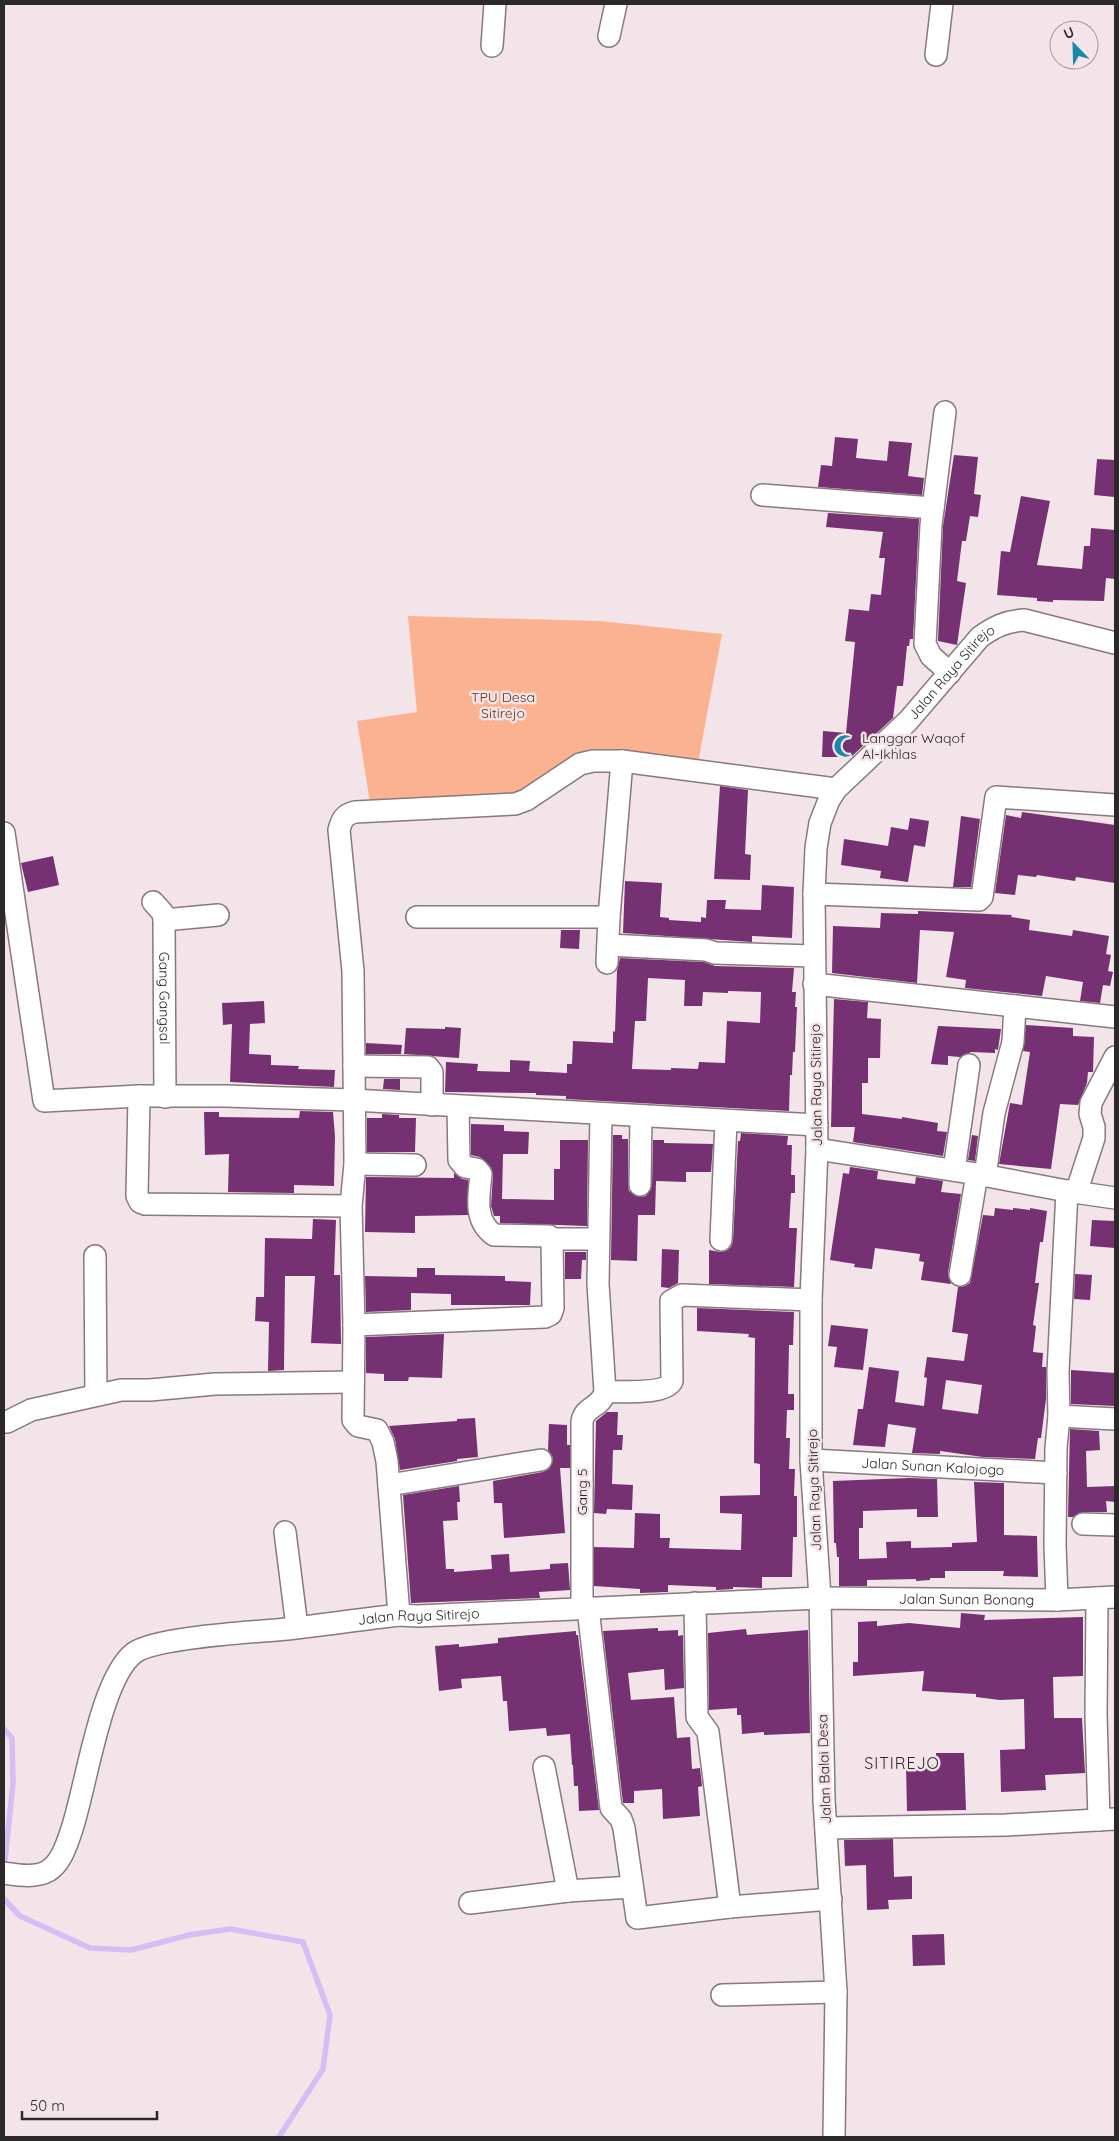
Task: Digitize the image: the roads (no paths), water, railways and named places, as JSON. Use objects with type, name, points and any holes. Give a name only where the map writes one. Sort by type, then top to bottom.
[{"type":"street","points":[[492,46],[495,4]]},
{"type":"street","points":[[609,36],[616,4]]},
{"type":"street","points":[[936,55],[942,4]]},
{"type":"street","points":[[945,412],[933,508],[925,644],[931,656],[950,673]]},
{"type":"street","points":[[762,495],[933,508]]},
{"type":"street","name":"Jalan Raya Sitirejo","points":[[4,1873],[28,1876],[47,1872],[57,1864],[78,1813],[106,1699],[120,1671],[135,1652],[148,1646],[181,1640],[399,1615],[418,1616],[820,1598],[811,1460],[811,1300],[818,1149],[814,894],[816,848],[820,823],[829,800],[836,789],[908,721],[980,637],[994,628],[1011,620],[1024,620],[1115,643]]},
{"type":"street","points":[[399,1615],[387,1461],[380,1434],[374,1428],[358,1426],[353,1420],[354,1325],[351,1206],[354,1164],[353,971],[339,830],[342,820],[346,815],[355,812],[515,804],[526,800],[580,764],[593,761],[622,761],[836,789]]},
{"type":"street","points":[[622,761],[607,954],[706,950],[715,953],[814,956]]},
{"type":"street","points":[[814,894],[979,900],[982,897],[996,797],[1115,805]]},
{"type":"street","points":[[4,833],[44,1101],[140,1096],[226,1096],[353,1100],[817,1125]]},
{"type":"street","name":"Gang Gangsal","points":[[165,1097],[159,911],[218,915]]},
{"type":"street","points":[[417,918],[609,917]]},
{"type":"street","points":[[814,984],[1115,1017]]},
{"type":"street","points":[[960,1275],[994,1113],[1013,1042],[1016,1006]]},
{"type":"street","points":[[1057,1600],[1055,1545],[1056,1448],[1059,1416],[1058,1372],[1071,1192],[1094,1138],[1094,1127],[1090,1114],[1092,1103],[1115,1057]]},
{"type":"street","points":[[954,1170],[968,1065]]},
{"type":"street","points":[[354,1066],[428,1068],[431,1070],[432,1105]]},
{"type":"street","points":[[140,1096],[138,1196],[140,1202],[145,1204],[351,1206]]},
{"type":"street","points":[[458,1106],[459,1160],[465,1167],[477,1169],[481,1174],[479,1214],[484,1226],[494,1235],[549,1236],[552,1239],[598,1239]]},
{"type":"street","points":[[601,1114],[598,1284],[605,1389],[660,1390],[670,1386],[672,1381],[671,1301],[676,1296],[682,1294],[811,1300]]},
{"type":"street","points":[[640,1185],[641,1116]]},
{"type":"street","points":[[721,1240],[726,1121]]},
{"type":"street","points":[[818,1149],[1115,1198]]},
{"type":"street","points":[[354,1164],[415,1164]]},
{"type":"street","points":[[354,1325],[545,1317],[551,1314],[552,1308],[552,1239]]},
{"type":"street","points":[[95,1256],[96,1395]]},
{"type":"street","points":[[7,1422],[31,1410],[121,1390],[150,1390],[215,1384],[353,1382]]},
{"type":"street","name":"Gang 5","points":[[605,1389],[599,1404],[586,1412],[582,1422],[585,1608],[611,1808],[621,1819],[624,1828],[637,1918],[730,1907]]},
{"type":"street","points":[[1059,1416],[1115,1419]]},
{"type":"street","points":[[389,1485],[541,1460]]},
{"type":"street","name":"Jalan Sunan Kalojogo","points":[[811,1460],[1056,1473]]},
{"type":"street","points":[[1082,1524],[1115,1525]]},
{"type":"street","points":[[285,1532],[297,1627]]},
{"type":"street","name":"Jalan Sunan Bonang","points":[[820,1598],[1057,1600],[1106,1598]]},
{"type":"street","name":"Jalan Balai Desa","points":[[820,1598],[824,1800],[836,1992],[834,2137]]},
{"type":"street","points":[[826,1828],[1006,1825],[1107,1820],[1096,1715],[1106,1598]]},
{"type":"street","points":[[695,1603],[697,1717],[706,1729],[709,1740],[730,1907],[831,1899]]},
{"type":"street","points":[[544,1767],[568,1891]]},
{"type":"street","points":[[470,1902],[568,1891],[632,1887]]},
{"type":"street","points":[[722,1996],[836,1992]]},
{"type":"waterway","points":[[4,1729],[12,1738],[13,1783],[4,1870]]},
{"type":"waterway","points":[[4,1899],[20,1916],[90,1948],[131,1950],[189,1935],[230,1929],[303,1942],[330,2015],[323,2069],[279,2137]]},
{"type":"place","name":"Langgar Waqof Al-Ikhlas","points":[[845,746]]},
{"type":"district","name":"SITIREJO","points":[[902,1763]]},
{"type":"park label","name":"TPU Desa Sitirejo","points":[[503,706]]}]
